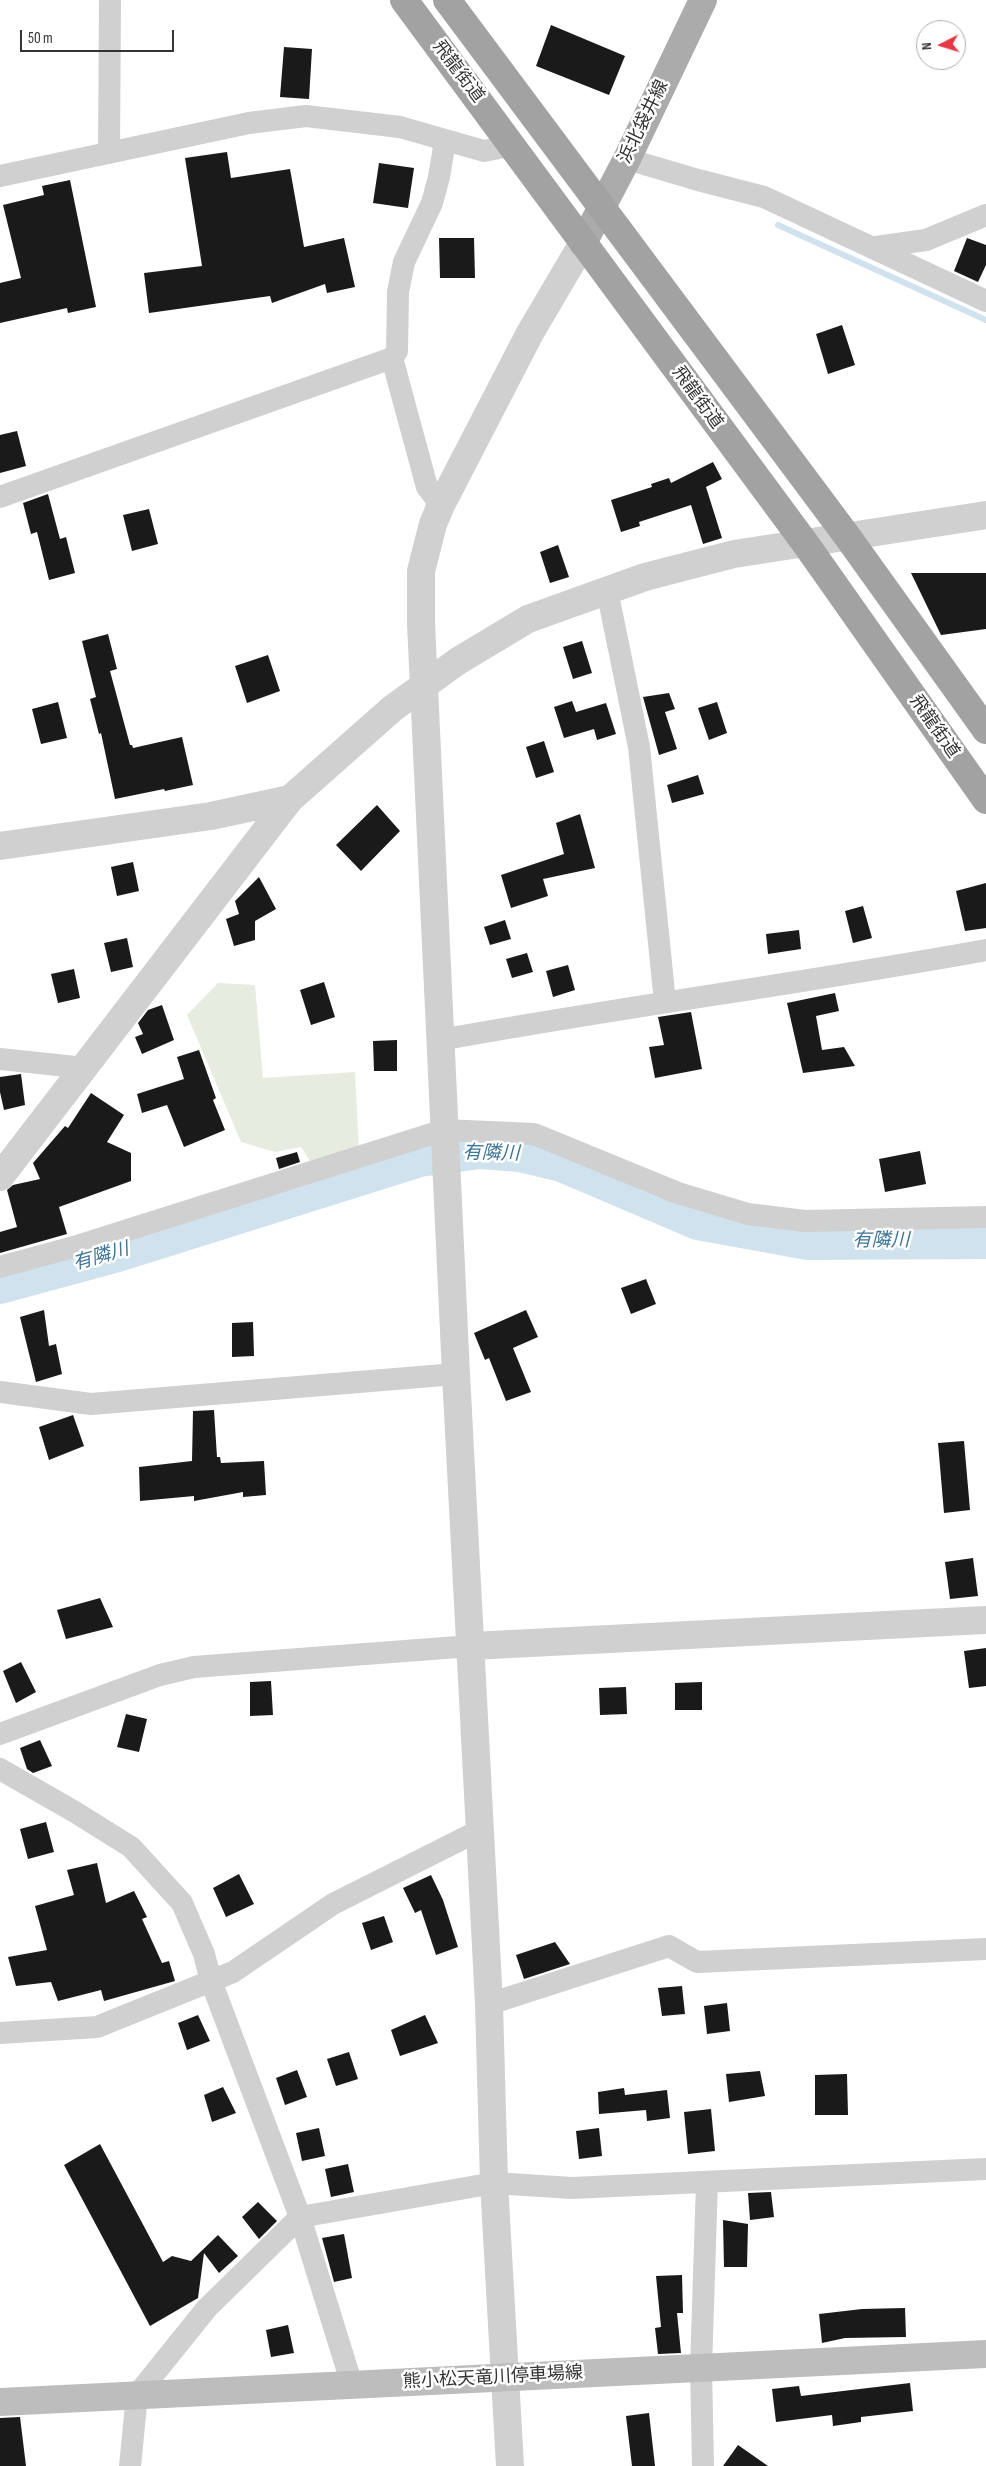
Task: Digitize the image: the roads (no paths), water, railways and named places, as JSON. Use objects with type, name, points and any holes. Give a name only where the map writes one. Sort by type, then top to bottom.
[{"type":"highway","name":"飛龍街道","points":[[404,0],[513,145],[804,543],[986,800]]},
{"type":"highway","name":"飛龍街道","points":[[447,0],[603,206],[847,536],[986,730]]},
{"type":"main road","name":"浜北袋井線","points":[[583,243],[627,159],[703,0]]},
{"type":"main road","name":"熊小松天竜川停車場線","points":[[0,2402],[986,2354]]},
{"type":"street","points":[[109,153],[110,0]]},
{"type":"street","points":[[0,176],[249,123],[306,116],[400,127],[445,141],[484,150],[513,145]]},
{"type":"street","points":[[0,497],[392,358],[397,351],[398,292],[404,262],[432,203],[439,177],[445,141]]},
{"type":"street","points":[[627,159],[764,197],[876,247],[986,300]]},
{"type":"street","points":[[876,247],[926,240],[986,215]]},
{"type":"street","points":[[510,2466],[494,2183],[489,2004],[444,1135],[424,685],[421,571],[433,524],[441,505],[530,333],[583,243]]},
{"type":"street","points":[[392,358],[427,487],[441,505]]},
{"type":"street","points":[[0,1177],[290,798],[393,708],[458,661],[528,619],[607,590],[700,562],[847,536],[986,516]]},
{"type":"street","points":[[607,590],[639,747],[665,1002]]},
{"type":"street","points":[[0,846],[211,816],[290,798]]},
{"type":"street","points":[[440,1040],[665,1002],[871,971],[986,950]]},
{"type":"street","points":[[0,1059],[85,1068]]},
{"type":"street","points":[[0,1267],[77,1246],[444,1135],[534,1134],[678,1194],[748,1214],[804,1221],[986,1217]]},
{"type":"street","points":[[0,1392],[91,1404],[456,1374]]},
{"type":"street","points":[[0,1734],[160,1675],[194,1667],[471,1646],[986,1620]]},
{"type":"street","points":[[0,1769],[75,1812],[131,1848],[182,1903],[204,1954],[211,1981],[300,2217],[352,2384]]},
{"type":"street","points":[[0,2033],[96,2027],[233,1972],[333,1904],[480,1830]]},
{"type":"street","points":[[489,2004],[669,1946],[697,1962],[986,1949]]},
{"type":"street","points":[[130,2466],[137,2395],[208,2308],[300,2217],[494,2183],[572,2188],[986,2169]]},
{"type":"street","points":[[703,2466],[700,2368],[707,2182]]},
{"type":"waterway","points":[[778,225],[986,320]]},
{"type":"waterway","name":"有隣川","points":[[0,1285],[118,1253],[420,1158],[480,1150],[520,1153],[562,1163],[698,1221],[808,1241],[986,1240]]}]
